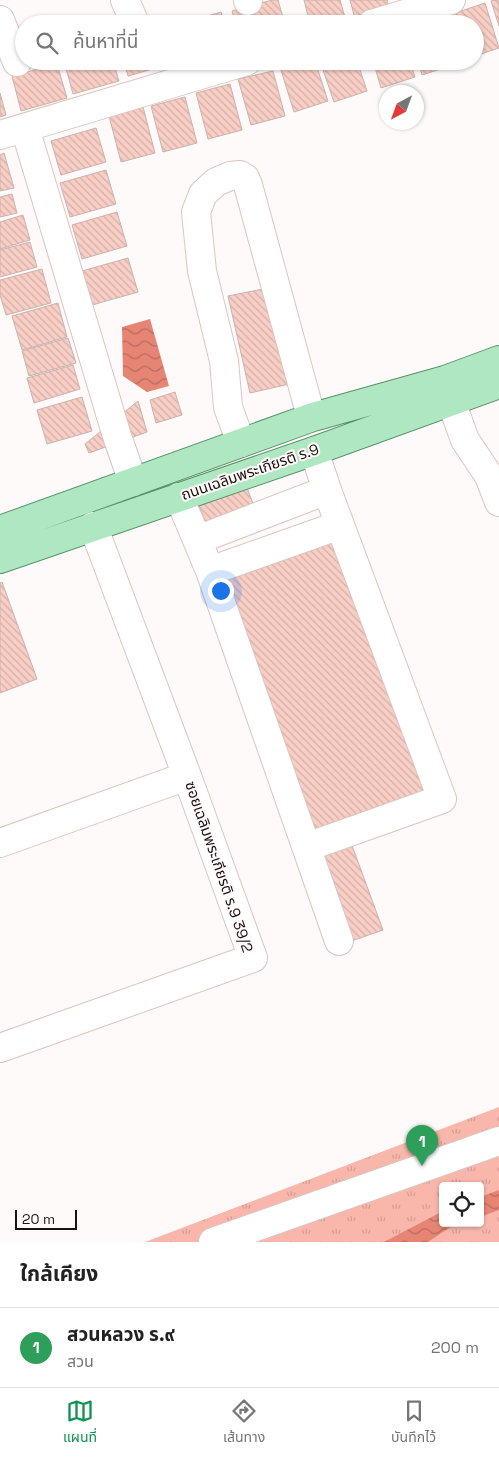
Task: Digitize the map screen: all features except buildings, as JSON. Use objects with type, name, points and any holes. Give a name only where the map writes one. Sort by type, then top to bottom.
[{"type":"main road","name":"ถนนเฉลิมพระเกียรติ ร.9","points":[[0,530],[314,417],[445,380],[499,360]]},
{"type":"main road","name":"ถนนเฉลิมพระเกียรติ ร.9","points":[[0,559],[314,451],[499,384]]},
{"type":"street","points":[[126,0],[132,15]]},
{"type":"street","points":[[402,15],[452,0]]},
{"type":"street","points":[[0,20],[15,57]]},
{"type":"street","points":[[133,482],[12,132],[217,70]]},
{"type":"street","points":[[240,443],[228,407],[224,361],[202,271],[196,212],[203,194],[216,182],[230,176],[240,175],[245,178],[248,185],[309,409]]},
{"type":"street","points":[[451,401],[465,440],[489,476],[499,502]]},
{"type":"street","points":[[306,847],[442,799],[314,451]]},
{"type":"street","points":[[197,540],[327,490]]},
{"type":"street","points":[[179,496],[210,571],[339,941]]},
{"type":"street","points":[[210,571],[340,525]]},
{"type":"street","name":"ซอยเฉลิมพระเกียรติ ร.9 39/2","points":[[0,1048],[253,958],[93,526]]},
{"type":"street","points":[[0,843],[187,776]]},
{"type":"street","points":[[213,1242],[499,1142]]},
{"type":"green space","points":[[499,1107],[499,1242],[145,1242]]},
{"type":"water","points":[[150,319],[169,386],[147,392],[123,376],[122,327]]},
{"type":"water","points":[[499,1190],[499,1210],[484,1216],[484,1196]]},
{"type":"water","points":[[439,1213],[439,1227],[451,1227],[428,1242],[384,1242]]},
{"type":"place","name":"สวนหลวง ร.๙","points":[[422,1166]]}]
